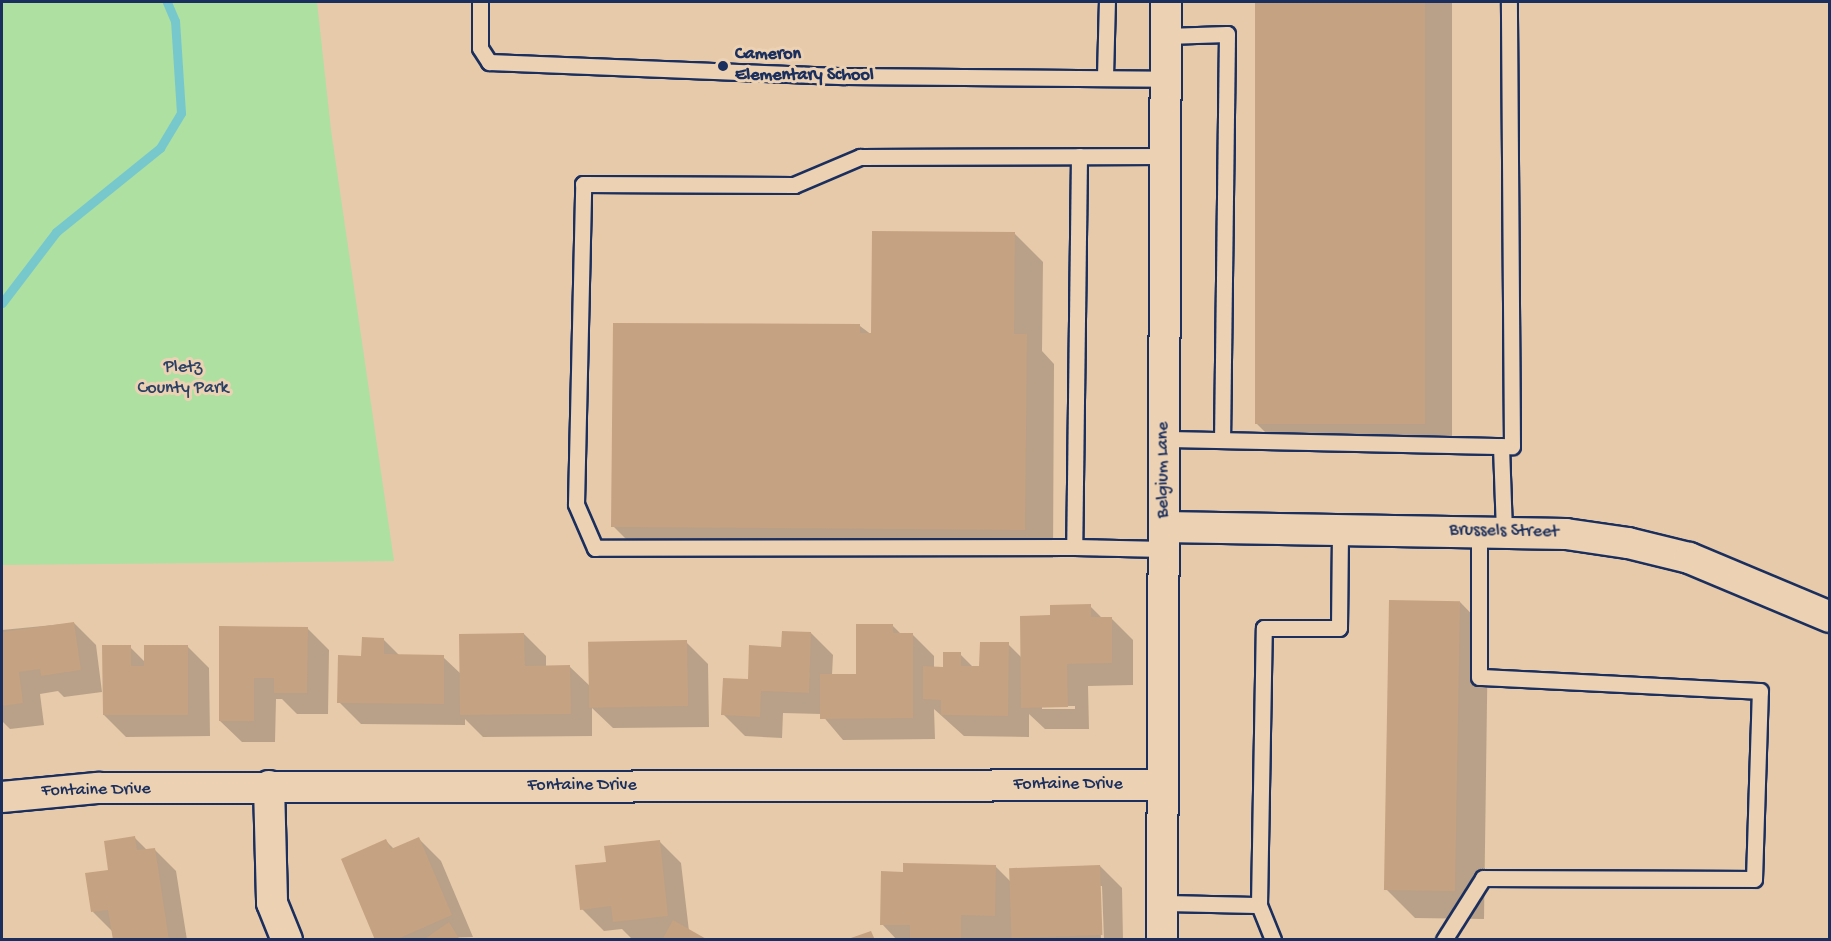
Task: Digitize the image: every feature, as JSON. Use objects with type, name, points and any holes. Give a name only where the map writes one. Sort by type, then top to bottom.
[{"type":"street","name":"Belgium Lane","points":[[1162,939],[1166,2]]},
{"type":"street","name":"Brussels Street","points":[[1164,538],[1340,530],[1566,534],[1628,543],[1689,558],[1830,617]]},
{"type":"street","name":"Fontaine Drive","points":[[2,797],[98,788],[269,786],[1163,784]]},
{"type":"street","points":[[269,786],[272,903],[287,939]]},
{"type":"lane","points":[[480,2],[480,48],[489,62],[845,76],[923,74],[1165,79]]},
{"type":"lane","points":[[1105,76],[1107,2]]},
{"type":"lane","points":[[1165,439],[1512,446],[1509,2]]},
{"type":"lane","points":[[1166,36],[1227,34],[1222,440]]},
{"type":"lane","points":[[1074,547],[1077,461],[1079,156]]},
{"type":"lane","points":[[1164,538],[1074,547],[596,548],[576,504],[583,184],[794,185],[860,157],[1166,156]]},
{"type":"lane","points":[[1444,939],[1483,878],[1754,879],[1760,691],[1479,677],[1491,531],[1501,446]]},
{"type":"lane","points":[[1273,939],[1259,905],[1264,628],[1339,628],[1340,530]]},
{"type":"lane","points":[[1163,903],[1259,905]]},
{"type":"green space","name":"Pletz County Park","points":[[2,2],[317,2],[331,130],[394,561],[2,565]]},
{"type":"building","points":[[1255,2],[1425,2],[1425,424],[1255,424]]},
{"type":"building","points":[[872,231],[1015,232],[1014,334],[1027,334],[1025,530],[611,527],[613,323],[860,324],[860,333],[871,333]]},
{"type":"building","points":[[1389,600],[1460,601],[1455,891],[1384,890]]},
{"type":"building","points":[[1091,604],[1091,617],[1112,617],[1112,663],[1067,664],[1068,707],[1021,708],[1020,616],[1050,615],[1050,605]]},
{"type":"building","points":[[74,622],[81,670],[41,676],[40,669],[19,672],[23,703],[2,706],[2,632]]},
{"type":"building","points":[[856,624],[893,624],[893,633],[913,633],[913,718],[820,719],[820,674],[856,674]]},
{"type":"building","points":[[219,626],[308,627],[307,693],[274,693],[274,678],[254,678],[254,721],[219,721]]},
{"type":"building","points":[[782,631],[811,632],[809,693],[761,691],[760,717],[721,715],[723,678],[748,679],[749,645],[781,647]]},
{"type":"building","points":[[524,633],[525,666],[570,665],[571,714],[460,715],[459,634]]},
{"type":"building","points":[[362,637],[384,638],[384,654],[444,655],[444,704],[337,703],[338,655],[361,656]]},
{"type":"building","points":[[687,640],[688,706],[589,708],[588,642]]},
{"type":"building","points":[[980,642],[1009,642],[1008,716],[941,715],[941,700],[923,699],[923,666],[943,667],[943,652],[961,652],[961,666],[979,666]]},
{"type":"building","points":[[102,645],[131,645],[131,666],[144,666],[144,645],[188,645],[188,715],[103,715]]},
{"type":"building","points":[[135,836],[137,850],[155,848],[169,940],[113,940],[108,910],[91,912],[85,873],[108,870],[104,841]]},
{"type":"building","points":[[419,837],[452,915],[395,940],[375,940],[341,859],[386,839],[391,849]]},
{"type":"building","points":[[660,840],[668,916],[613,922],[611,906],[580,910],[575,865],[606,862],[604,846]]},
{"type":"building","points":[[903,863],[996,865],[995,916],[961,915],[961,940],[910,940],[910,925],[880,925],[881,871],[903,872]]},
{"type":"building","points":[[1100,865],[1102,935],[1011,938],[1009,868]]},
{"type":"building","points":[[673,920],[708,940],[662,940]]},
{"type":"building","points":[[449,922],[460,940],[423,940]]},
{"type":"building","points":[[871,931],[875,940],[848,940],[848,939]]},
{"type":"waterway","points":[[2,303],[56,232],[160,148],[181,113],[175,21],[167,2]]},
{"type":"place","name":"Cameron Elementary School","points":[[723,66]]}]
